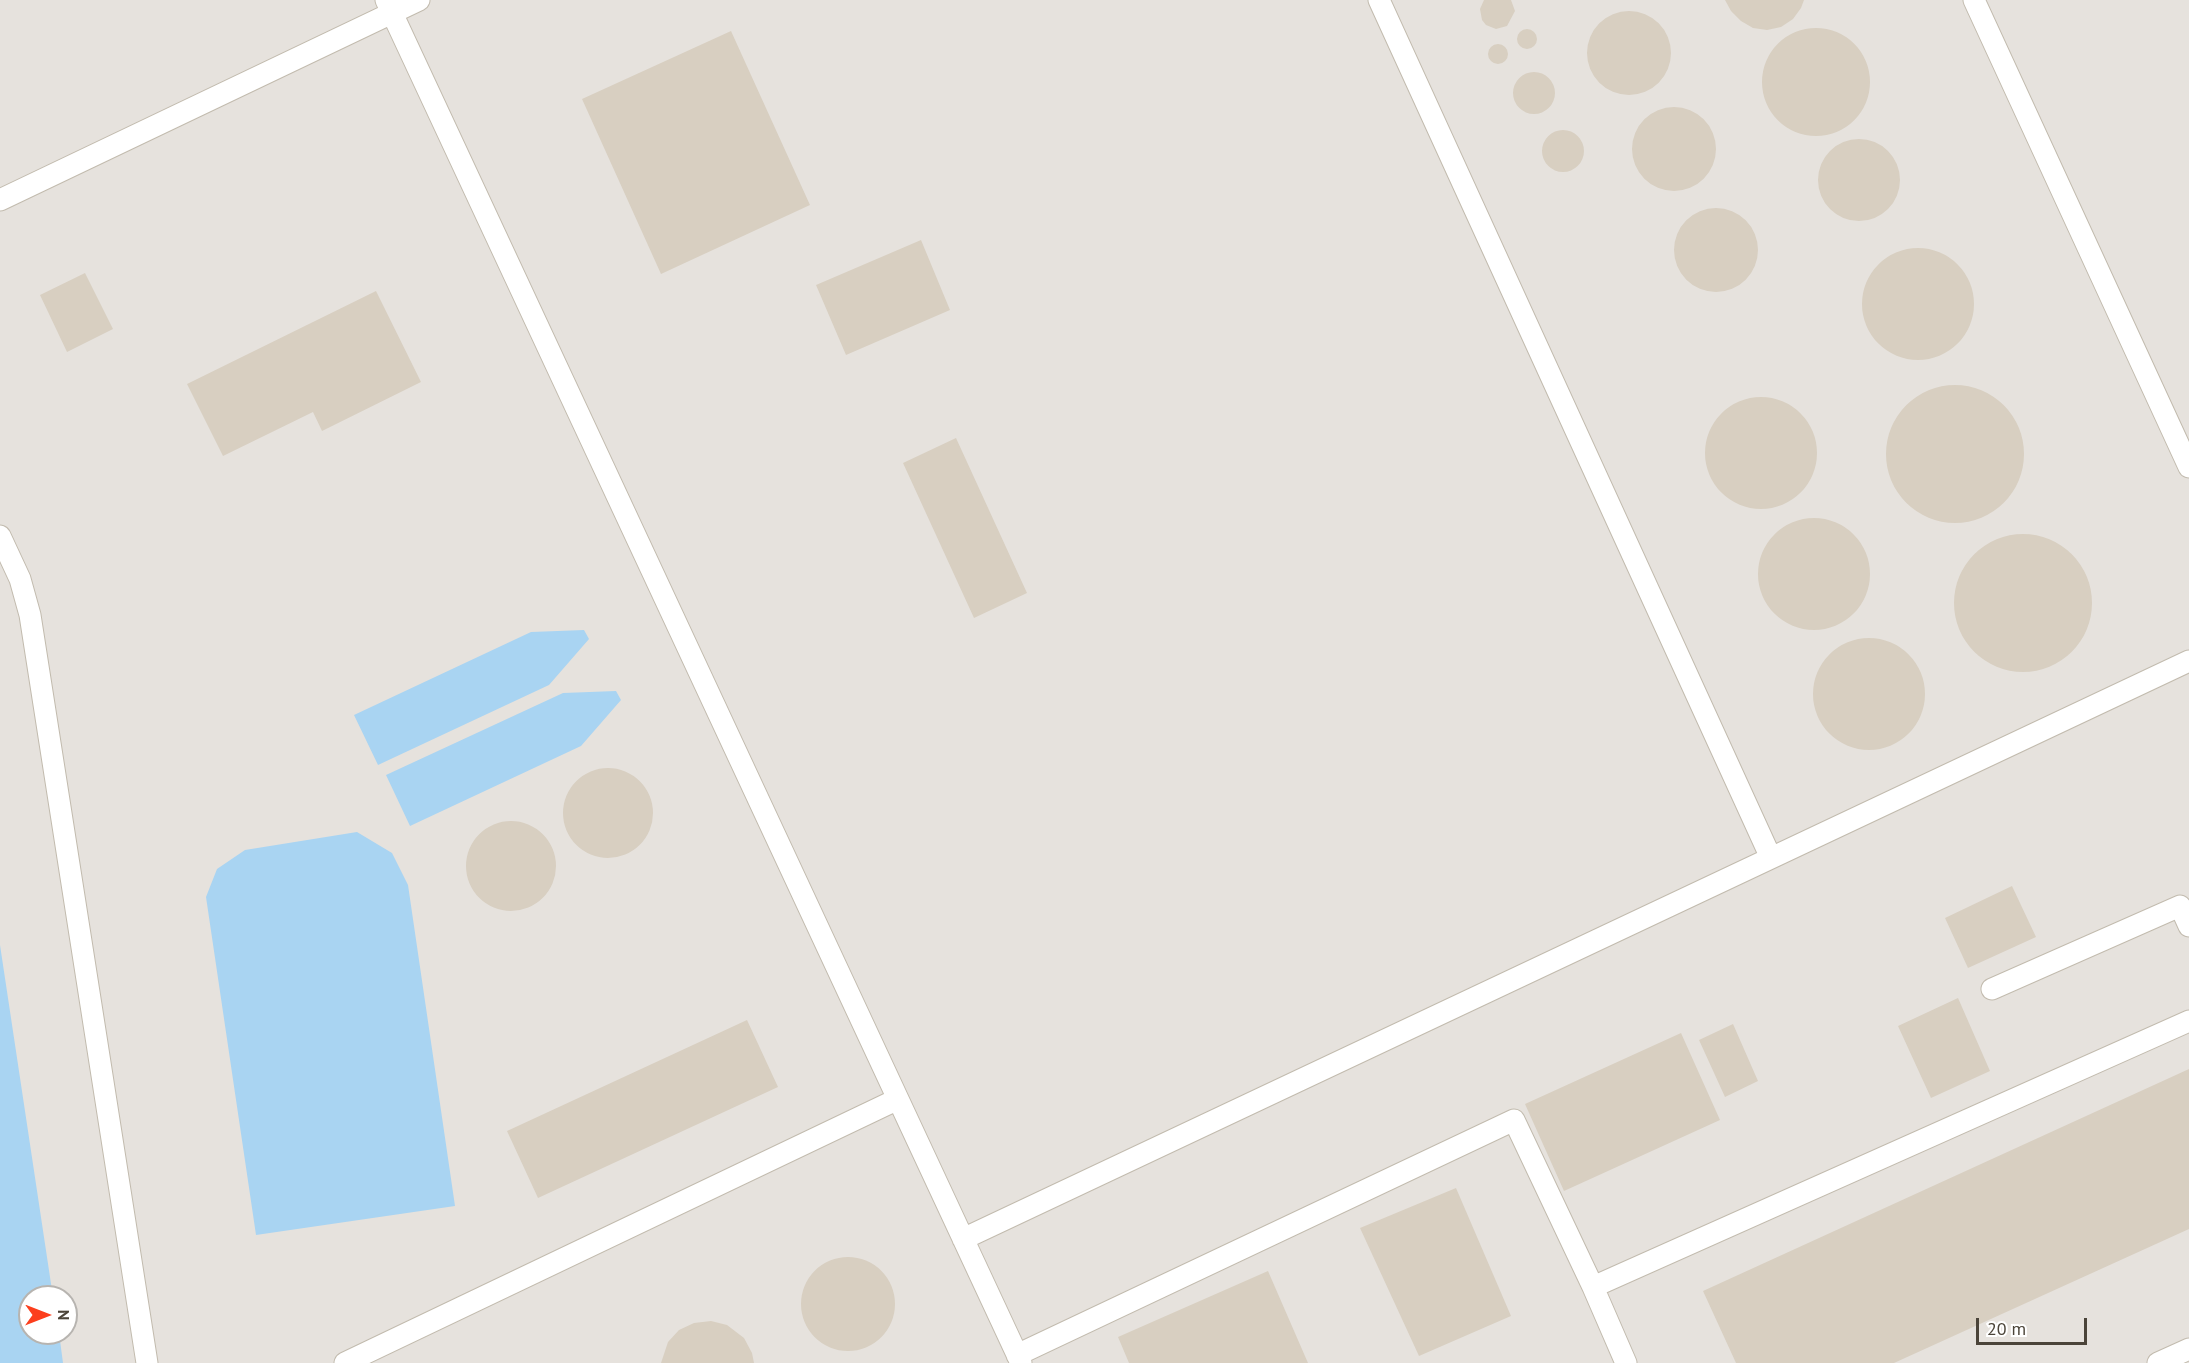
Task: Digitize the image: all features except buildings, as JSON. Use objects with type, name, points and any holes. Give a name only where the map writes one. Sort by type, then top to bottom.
[{"type":"lane","points":[[0,200],[389,6],[419,0]]},
{"type":"lane","points":[[1379,0],[1771,858]]},
{"type":"lane","points":[[1974,0],[2189,467]]},
{"type":"lane","points":[[389,6],[1019,1359],[1514,1120],[1593,1287],[1626,1363]]},
{"type":"lane","points":[[0,536],[20,579],[30,615],[147,1363]]},
{"type":"lane","points":[[963,1239],[2189,661]]},
{"type":"lane","points":[[1992,988],[2180,906],[2189,926]]},
{"type":"lane","points":[[1593,1287],[2189,1021]]},
{"type":"lane","points":[[345,1363],[898,1099]]},
{"type":"lane","points":[[2158,1363],[2189,1349]]},
{"type":"shaded area","points":[[0,0],[2189,0],[2189,1363],[62,1363],[59,1345],[78,1345],[78,1285],[50,1285],[0,969]]},
{"type":"water","points":[[584,630],[589,639],[549,685],[378,765],[354,715],[531,632]]},
{"type":"water","points":[[616,691],[621,700],[581,746],[410,826],[386,775],[563,693]]},
{"type":"water","points":[[357,832],[392,853],[408,885],[455,1206],[256,1235],[206,897],[217,869],[245,850]]},
{"type":"water","points":[[0,945],[51,1285],[18,1285],[18,1345],[61,1345],[63,1363],[0,1363]]}]
